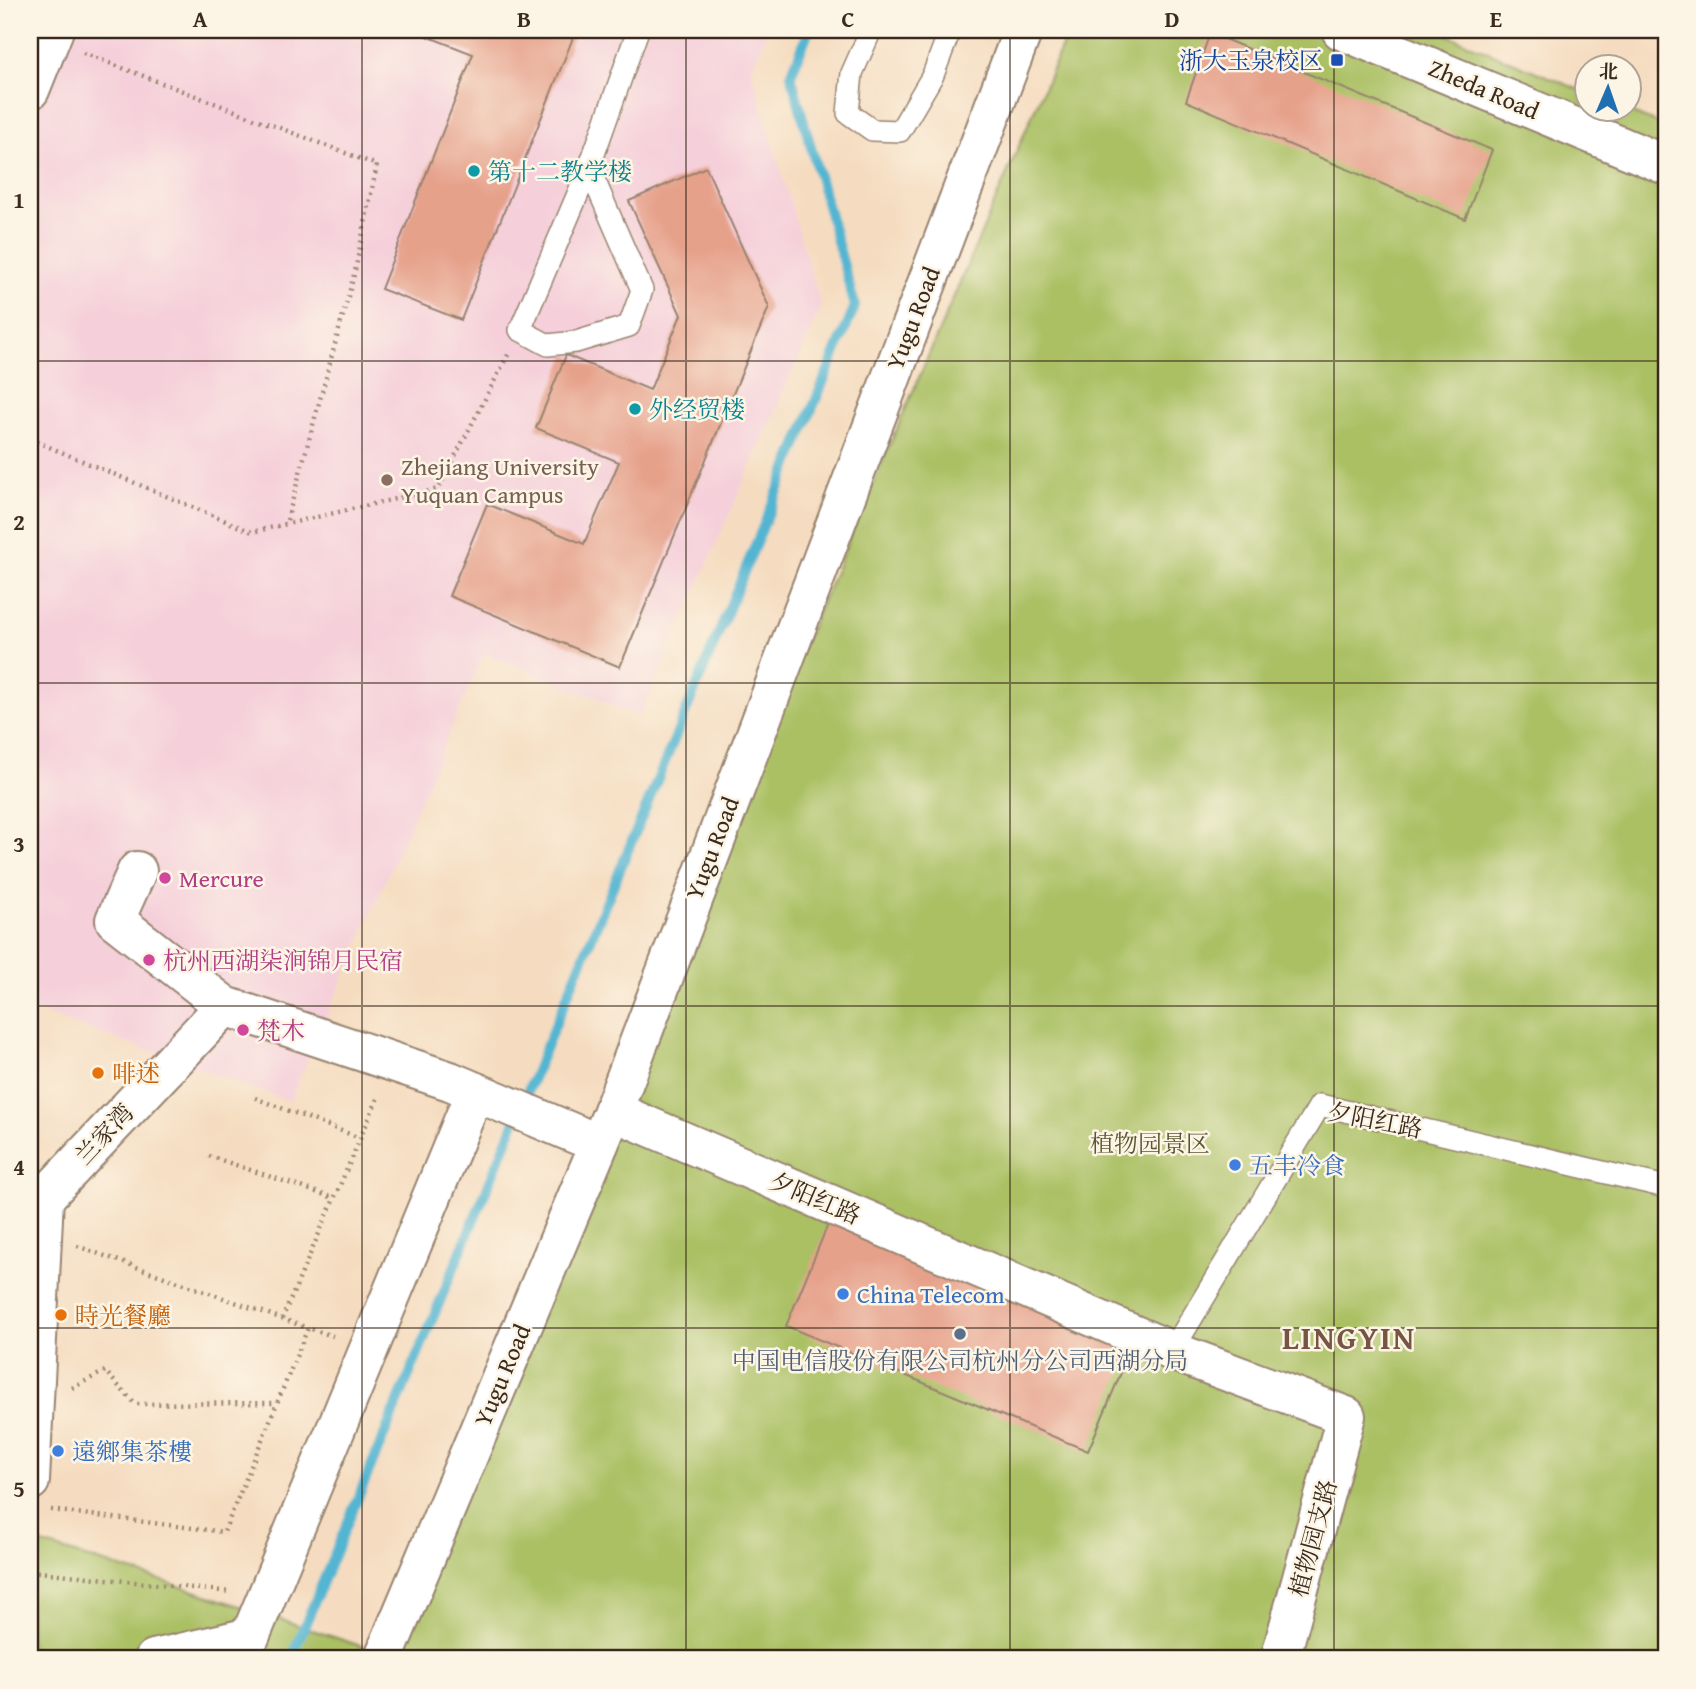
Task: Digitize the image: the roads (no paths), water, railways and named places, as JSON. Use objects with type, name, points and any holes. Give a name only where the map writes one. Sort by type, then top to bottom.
[{"type":"street","name":"Yugu Road","points":[[383,1659],[606,1127],[1023,30]]},
{"type":"street","name":"Zheda Road","points":[[1341,30],[1666,165]]},
{"type":"street","points":[[30,90],[52,35]]},
{"type":"street","points":[[137,871],[115,920],[225,1006],[463,1086],[369,1349],[250,1637],[154,1659]]},
{"type":"street","name":"兰家湾","points":[[37,1495],[33,1407],[44,1198],[225,1006]]},
{"type":"street","name":"夕阳红路","points":[[463,1086],[606,1127],[1172,1351],[1346,1416]]},
{"type":"street","name":"植物园支路","points":[[1280,1659],[1346,1416]]},
{"type":"lane","points":[[589,169],[642,290],[629,326],[576,342],[548,345],[520,330],[589,169],[638,30]]},
{"type":"lane","points":[[871,30],[852,73],[848,113],[872,130],[900,131],[933,75],[950,30]]},
{"type":"lane","name":"夕阳红路","points":[[1172,1351],[1320,1105],[1666,1187]]},
{"type":"waterway","points":[[284,1659],[292,1656],[855,306],[791,75],[809,30]]},
{"type":"place","name":"浙大玉泉校区","points":[[1337,60]]},
{"type":"place","name":"第十二教学楼","points":[[474,171]]},
{"type":"place","name":"外经贸楼","points":[[635,409]]},
{"type":"place","name":"Zhejiang University Yuquan Campus","points":[[387,480]]},
{"type":"place","name":"Mercure","points":[[165,878]]},
{"type":"place","name":"杭州西湖柒涧锦月民宿","points":[[149,960]]},
{"type":"place","name":"梵木","points":[[243,1030]]},
{"type":"place","name":"啡述","points":[[98,1073]]},
{"type":"place","name":"五丰冷食","points":[[1235,1165]]},
{"type":"place","name":"China Telecom","points":[[843,1294]]},
{"type":"place","name":"時光餐廳","points":[[61,1315]]},
{"type":"place","name":"中国电信股份有限公司杭州分公司西湖分局","points":[[960,1334]]},
{"type":"place","name":"遠鄉集茶樓","points":[[58,1451]]},
{"type":"district","name":"LINGYIN","points":[[1349,1337]]},
{"type":"park label","name":"植物园景区","points":[[1150,1143]]}]
